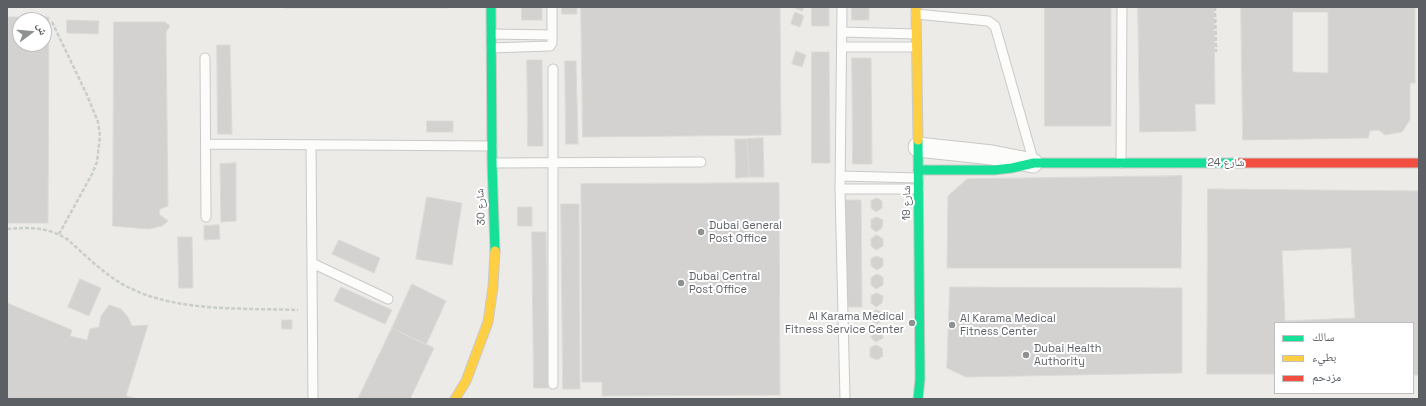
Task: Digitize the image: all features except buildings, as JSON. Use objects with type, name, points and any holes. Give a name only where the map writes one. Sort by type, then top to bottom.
[{"type":"street","name":"شارع 30","points":[[455,399],[466,381],[488,322],[493,287],[495,252],[492,163],[491,7]]},
{"type":"street","name":"شارع 19","points":[[916,10],[920,379],[918,399]]},
{"type":"street","name":"شارع 24","points":[[918,147],[992,155],[1034,163],[1419,163]]},
{"type":"street","name":"شارع 24","points":[[918,174],[994,170],[1034,163]]},
{"type":"lane","points":[[491,48],[548,47],[552,43],[552,7]]},
{"type":"lane","points":[[842,7],[840,189],[845,399]]},
{"type":"lane","points":[[1121,163],[1122,7]]},
{"type":"lane","points":[[916,10],[988,21],[995,26],[1034,163]]},
{"type":"lane","points":[[842,32],[916,34]]},
{"type":"lane","points":[[491,34],[552,35]]},
{"type":"lane","points":[[842,47],[916,47]]},
{"type":"lane","points":[[205,58],[206,216]]},
{"type":"lane","points":[[553,69],[553,384]]},
{"type":"lane","points":[[206,144],[492,146]]},
{"type":"lane","points":[[311,145],[313,399]]},
{"type":"lane","points":[[492,163],[701,162]]},
{"type":"lane","points":[[841,176],[918,174]]},
{"type":"lane","points":[[840,189],[919,189]]},
{"type":"lane","points":[[312,263],[388,298]]},
{"type":"path","points":[[1215,7],[1216,52]]},
{"type":"path","points":[[52,22],[87,95],[98,122],[100,136],[100,150],[92,174],[59,234]]},
{"type":"path","points":[[7,229],[34,228],[59,234],[68,239],[116,279],[131,289],[148,296],[191,306],[312,311]]},
{"type":"traffic: fast","points":[[491,7],[492,163],[495,251]]},
{"type":"traffic: fast","points":[[918,140],[920,379],[918,399]]},
{"type":"traffic: fast","points":[[918,170],[994,170],[1034,163],[1240,163]]},
{"type":"traffic: slow","points":[[916,7],[918,140]]},
{"type":"traffic: slow","points":[[455,399],[466,381],[488,322],[493,287],[495,251]]},
{"type":"traffic: jam","points":[[1240,163],[1419,163]]},
{"type":"place","name":"Dubai General Post Office","points":[[701,232]]},
{"type":"place","name":"Dubai Central Post Office","points":[[681,283]]},
{"type":"place","name":"Al Karama Medical Fitness Service Center","points":[[912,323]]},
{"type":"place","name":"Al Karama Medical Fitness Center","points":[[952,325]]},
{"type":"place","name":"Dubai Health Authority","points":[[1026,355]]}]
